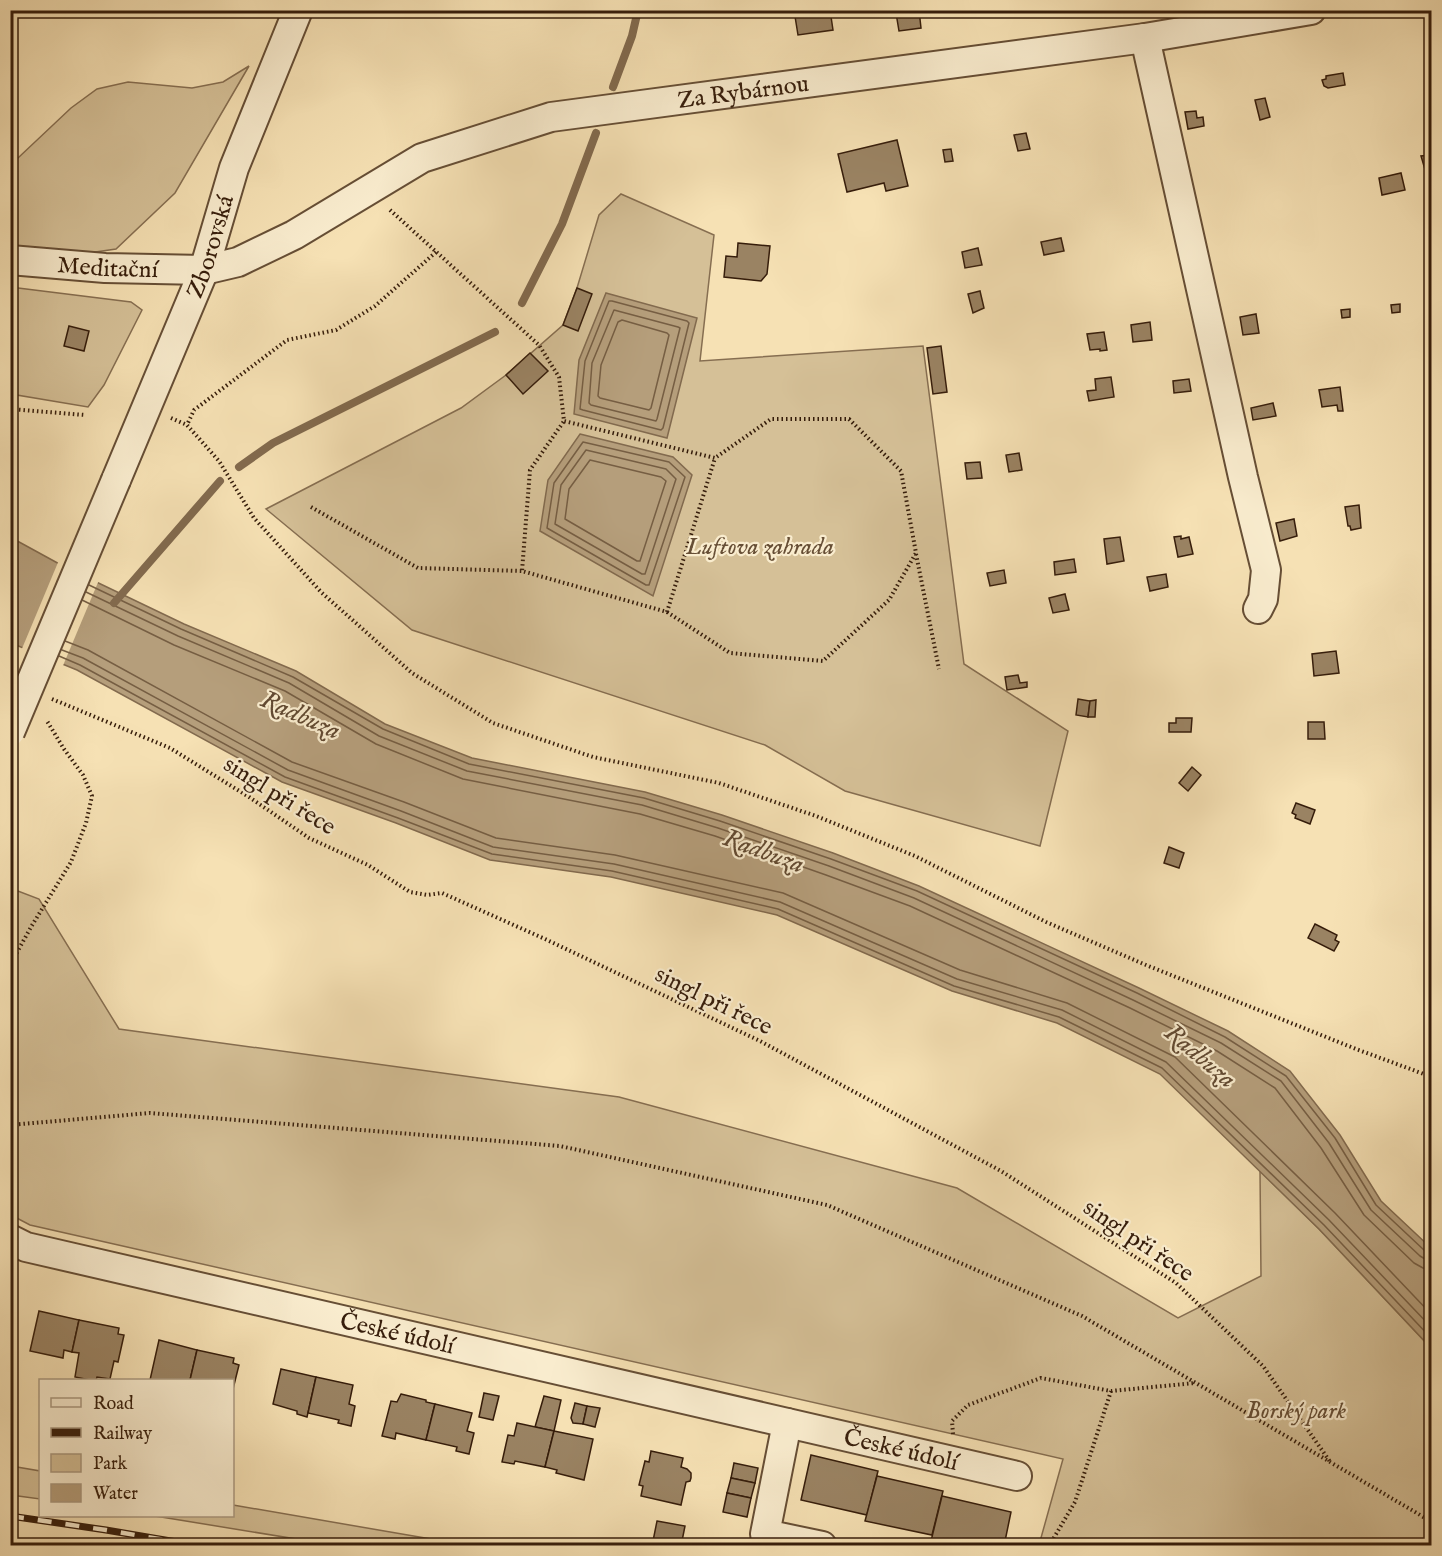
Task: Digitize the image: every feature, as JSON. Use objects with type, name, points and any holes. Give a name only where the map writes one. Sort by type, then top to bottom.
[{"type":"street","name":"Zborovská","points":[[10,732],[204,270],[234,168],[298,10]]},
{"type":"street","name":"Za Rybárnou","points":[[204,270],[238,262],[285,239],[422,158],[551,117],[1145,38],[1311,10]]},
{"type":"street","points":[[1145,38],[1240,465],[1266,570],[1263,599],[1258,609]]},
{"type":"street","name":"Meditační","points":[[10,260],[105,268],[204,270]]},
{"type":"street","name":"České údolí","points":[[11,1243],[1017,1476]]},
{"type":"street","points":[[787,1423],[765,1534],[822,1545]]},
{"type":"path","points":[[368,191],[539,345],[560,376],[564,421],[530,470],[522,571]]},
{"type":"path","points":[[187,425],[194,410],[287,340],[336,330],[375,306],[436,252]]},
{"type":"path","points":[[10,409],[85,415]]},
{"type":"path","points":[[164,414],[187,425],[219,461],[254,518],[321,592],[412,673],[493,723],[593,757],[719,783],[816,816],[915,856],[1046,922],[1146,965],[1431,1077]]},
{"type":"path","points":[[667,612],[715,458],[771,419],[849,419],[900,471],[939,669]]},
{"type":"path","points":[[564,421],[715,458]]},
{"type":"path","points":[[311,507],[418,568],[522,571],[667,612],[729,653],[823,661],[889,600],[916,553]]},
{"type":"path","name":"singl při řece","points":[[45,696],[170,748],[249,797],[309,838],[368,865],[410,892],[427,895],[442,893],[544,939],[760,1041],[1001,1171],[1176,1283],[1263,1366],[1331,1463]]},
{"type":"path","points":[[10,965],[71,862],[86,823],[92,795],[83,775],[47,723],[46,714]]},
{"type":"path","points":[[10,1125],[150,1113],[560,1146],[827,1205],[1082,1316],[1431,1522]]},
{"type":"path","points":[[938,1458],[953,1436],[952,1420],[968,1405],[1041,1378],[1112,1391],[1195,1383]]},
{"type":"path","points":[[1049,1545],[1075,1502],[1112,1391]]},
{"type":"green space","points":[[249,66],[175,193],[116,249],[54,258],[11,253],[11,162],[71,108],[97,89],[128,82],[192,88],[223,82]]},
{"type":"green space","name":"Luftova zahrada","points":[[621,194],[714,235],[700,361],[923,346],[964,664],[1068,731],[1040,846],[845,791],[765,745],[412,630],[266,509],[461,408],[506,375],[563,325],[599,215]]},
{"type":"green space","points":[[10,287],[131,302],[142,310],[104,385],[88,407],[11,394]]},
{"type":"green space","name":"Borský park","points":[[10,888],[39,899],[119,1029],[619,1097],[957,1188],[1178,1318],[1261,1276],[1260,1171],[1319,1229],[1431,1348],[1431,1545],[1039,1545],[1063,1459],[30,1225],[11,1215]]},
{"type":"green space","points":[[11,1466],[39,1471],[39,1499],[11,1495]]},
{"type":"green space","points":[[234,1505],[466,1545],[333,1545],[161,1517],[234,1517]]},
{"type":"water","points":[[606,293],[697,318],[667,438],[574,414],[579,360]]},
{"type":"water","points":[[580,434],[673,457],[692,475],[653,596],[540,531],[548,480]]},
{"type":"water","name":"Radbuza","points":[[10,537],[63,566],[184,624],[296,671],[385,724],[472,758],[645,792],[722,815],[833,853],[919,886],[1228,1031],[1290,1071],[1340,1135],[1381,1201],[1431,1248],[1431,1348],[1319,1229],[1160,1074],[1057,1023],[952,991],[777,915],[611,877],[490,860],[282,782],[77,670],[11,643]]},
{"type":"pier","points":[[59,560],[99,580],[62,668],[21,651]]},
{"type":"building","points":[[794,10],[830,10],[833,30],[798,35]]},
{"type":"building","points":[[881,10],[913,10],[881,15]]},
{"type":"building","points":[[919,10],[921,28],[899,31],[896,13]]},
{"type":"building","points":[[1343,73],[1345,85],[1328,88],[1324,86],[1322,80],[1326,79],[1326,76]]},
{"type":"building","points":[[1265,98],[1270,117],[1260,120],[1255,100]]},
{"type":"building","points":[[1196,111],[1197,118],[1203,117],[1204,126],[1188,129],[1185,112]]},
{"type":"building","points":[[1026,133],[1030,149],[1018,151],[1014,135]]},
{"type":"building","points":[[897,140],[908,186],[886,191],[884,183],[847,192],[838,154]]},
{"type":"building","points":[[951,149],[953,161],[945,162],[943,150]]},
{"type":"building","points":[[1432,155],[1432,172],[1426,173],[1421,156]]},
{"type":"building","points":[[1401,173],[1405,190],[1382,195],[1379,178]]},
{"type":"building","points":[[1061,238],[1064,251],[1044,255],[1041,242]]},
{"type":"building","points":[[738,243],[770,246],[767,274],[761,281],[724,277],[726,256],[737,257]]},
{"type":"building","points":[[978,248],[982,265],[965,268],[962,252]]},
{"type":"building","points":[[577,288],[592,294],[578,331],[563,325]]},
{"type":"building","points":[[980,291],[984,308],[973,313],[968,294]]},
{"type":"building","points":[[1400,304],[1400,312],[1392,313],[1391,305]]},
{"type":"building","points":[[1350,309],[1350,317],[1342,318],[1341,310]]},
{"type":"building","points":[[1256,314],[1259,333],[1243,335],[1240,317]]},
{"type":"building","points":[[1150,322],[1152,340],[1133,342],[1131,325]]},
{"type":"building","points":[[69,326],[89,331],[84,351],[64,346]]},
{"type":"building","points":[[1104,332],[1107,350],[1090,350],[1087,334]]},
{"type":"building","points":[[941,346],[947,392],[933,394],[927,348]]},
{"type":"building","points":[[530,353],[548,371],[523,394],[506,375]]},
{"type":"building","points":[[1111,377],[1114,397],[1089,401],[1087,391],[1096,390],[1095,379]]},
{"type":"building","points":[[1189,379],[1191,391],[1174,393],[1173,381]]},
{"type":"building","points":[[1340,387],[1343,411],[1338,411],[1337,405],[1322,407],[1319,390]]},
{"type":"building","points":[[1273,403],[1276,416],[1253,420],[1251,408]]},
{"type":"building","points":[[1019,453],[1022,470],[1009,472],[1006,455]]},
{"type":"building","points":[[980,462],[982,478],[967,479],[965,463]]},
{"type":"building","points":[[1359,505],[1361,528],[1351,530],[1348,526],[1345,507]]},
{"type":"building","points":[[1294,519],[1297,536],[1280,541],[1276,523]]},
{"type":"building","points":[[1181,536],[1181,539],[1189,537],[1193,554],[1178,557],[1174,537]]},
{"type":"building","points":[[1120,537],[1124,561],[1107,564],[1104,539]]},
{"type":"building","points":[[1074,559],[1076,572],[1055,575],[1054,562]]},
{"type":"building","points":[[1004,570],[1006,583],[990,586],[987,573]]},
{"type":"building","points":[[1166,574],[1168,587],[1150,591],[1147,577]]},
{"type":"building","points":[[1065,594],[1069,610],[1053,613],[1049,598]]},
{"type":"building","points":[[1336,651],[1339,673],[1314,676],[1312,654]]},
{"type":"building","points":[[1018,675],[1020,683],[1027,682],[1027,687],[1007,690],[1005,677]]},
{"type":"building","points":[[1078,699],[1090,701],[1088,717],[1076,715]]},
{"type":"building","points":[[1096,700],[1095,717],[1088,717],[1090,701]]},
{"type":"building","points":[[1176,718],[1192,718],[1191,732],[1169,732],[1169,723],[1176,723]]},
{"type":"building","points":[[1308,722],[1324,722],[1325,739],[1308,739]]},
{"type":"building","points":[[1192,767],[1201,775],[1188,791],[1179,783]]},
{"type":"building","points":[[1296,803],[1315,810],[1310,824],[1295,818],[1296,815],[1292,813]]},
{"type":"building","points":[[1169,847],[1184,853],[1179,868],[1164,863]]},
{"type":"building","points":[[1315,924],[1337,935],[1335,940],[1339,942],[1334,951],[1308,938]]},
{"type":"building","points":[[39,1311],[79,1320],[72,1352],[64,1350],[63,1358],[30,1351]]},
{"type":"building","points":[[79,1320],[119,1328],[118,1334],[124,1335],[118,1362],[114,1361],[110,1379],[75,1377],[79,1353],[72,1352]]},
{"type":"building","points":[[159,1340],[197,1350],[190,1379],[150,1379]]},
{"type":"building","points":[[197,1350],[234,1358],[233,1363],[239,1365],[234,1385],[234,1379],[190,1379]]},
{"type":"building","points":[[281,1369],[316,1377],[307,1417],[297,1414],[297,1411],[273,1404]]},
{"type":"building","points":[[316,1377],[353,1385],[349,1404],[355,1406],[351,1426],[338,1423],[339,1420],[308,1413]]},
{"type":"building","points":[[484,1393],[499,1396],[493,1420],[479,1417]]},
{"type":"building","points":[[401,1394],[435,1404],[426,1440],[396,1433],[395,1439],[382,1436],[391,1401],[397,1402]]},
{"type":"building","points":[[544,1396],[561,1400],[554,1431],[535,1427]]},
{"type":"building","points":[[575,1403],[587,1406],[583,1424],[573,1423],[571,1418]]},
{"type":"building","points":[[435,1404],[472,1413],[467,1431],[474,1433],[469,1454],[456,1451],[457,1447],[426,1440]]},
{"type":"building","points":[[587,1406],[600,1408],[595,1427],[583,1424]]},
{"type":"building","points":[[517,1423],[554,1431],[545,1467],[515,1461],[514,1464],[502,1462],[508,1435],[514,1436]]},
{"type":"building","points":[[554,1431],[593,1439],[584,1480],[556,1473],[557,1470],[545,1467]]},
{"type":"building","points":[[651,1451],[683,1458],[681,1467],[691,1473],[691,1478],[686,1482],[681,1505],[641,1496],[643,1486],[639,1485],[645,1461],[649,1462]]},
{"type":"building","points":[[811,1455],[878,1471],[867,1515],[801,1500]]},
{"type":"building","points":[[734,1463],[758,1468],[755,1483],[731,1478]]},
{"type":"building","points":[[877,1476],[943,1491],[932,1535],[865,1521]]},
{"type":"building","points":[[731,1478],[755,1483],[751,1498],[727,1493]]},
{"type":"building","points":[[727,1493],[751,1498],[747,1517],[723,1512]]},
{"type":"building","points":[[942,1496],[1011,1512],[1004,1546],[952,1546],[931,1541]]},
{"type":"building","points":[[657,1521],[685,1526],[681,1546],[652,1546]]},
{"type":"waterway","points":[[613,87],[632,36],[638,10]]},
{"type":"waterway","points":[[522,303],[562,224],[596,133]]},
{"type":"waterway","points":[[239,467],[273,443],[495,332]]},
{"type":"waterway","points":[[114,603],[220,481]]},
{"type":"railway","points":[[10,1516],[200,1546]]}]
